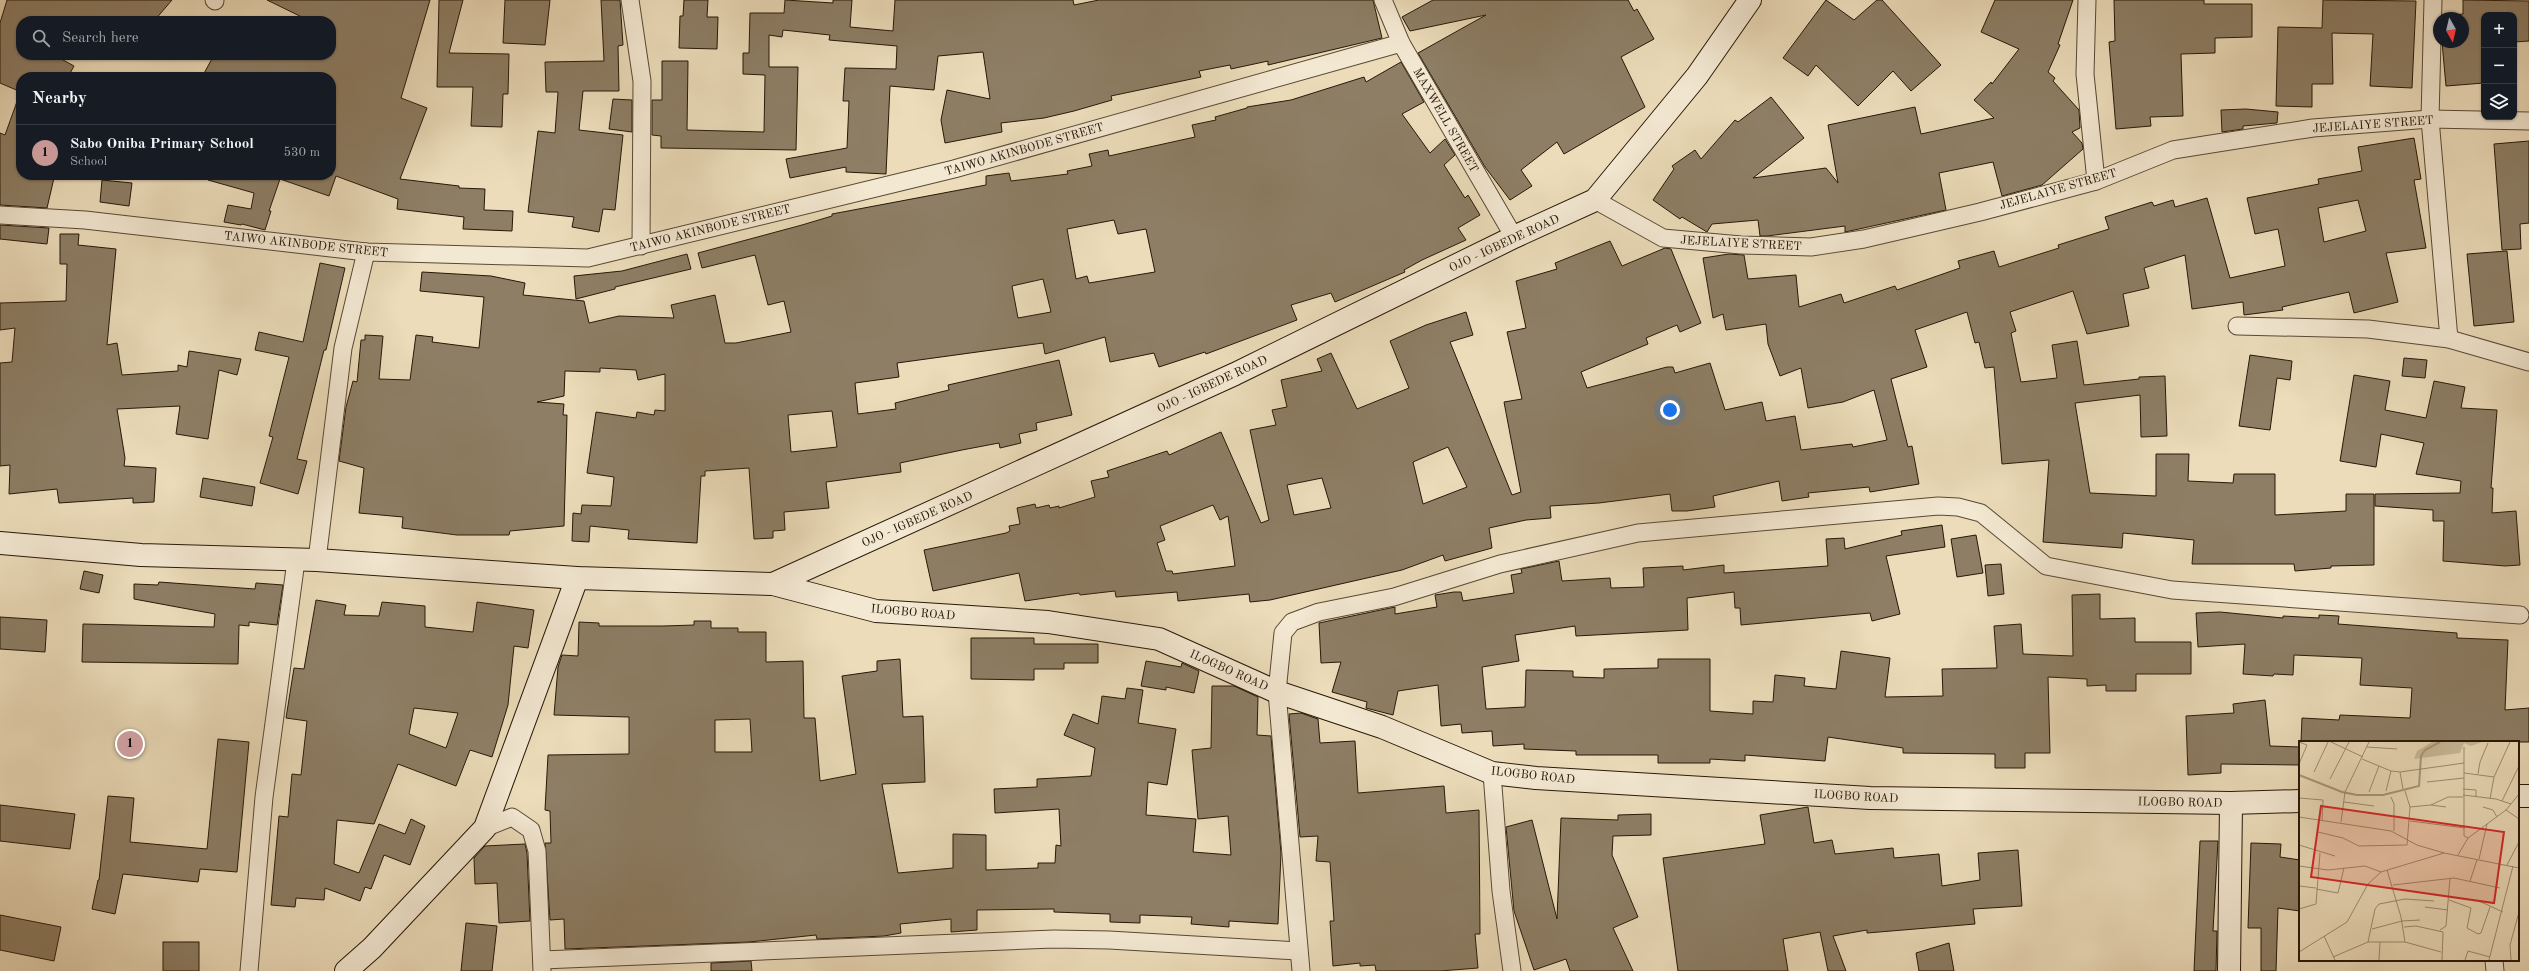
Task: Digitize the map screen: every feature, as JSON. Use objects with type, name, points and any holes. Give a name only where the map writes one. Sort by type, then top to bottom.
[{"type":"main road","name":"OJO - IGBEDE ROAD","points":[[0,543],[141,555],[307,560],[577,578],[773,584],[1235,374],[1514,237],[1595,200],[1697,76],[1750,0]]},
{"type":"main road","points":[[346,971],[372,948],[485,828],[577,578]]},
{"type":"main road","name":"ILOGBO ROAD","points":[[773,584],[876,611],[1048,622],[1159,639],[1277,692],[1382,727],[1492,773],[1536,778],[1870,798],[2231,803],[2299,801]]},
{"type":"main road","points":[[2229,971],[2231,803]]},
{"type":"street","points":[[630,0],[642,81],[641,246]]},
{"type":"street","name":"MAXWELL STREET","points":[[1383,0],[1401,43],[1514,237]]},
{"type":"street","points":[[2088,0],[2085,74],[2096,181]]},
{"type":"street","points":[[2433,0],[2430,119],[2449,339]]},
{"type":"street","name":"TAIWO AKINBODE STREET","points":[[0,215],[85,220],[366,252],[588,258],[954,169],[1401,43]]},
{"type":"street","name":"JEJELAIYE STREET","points":[[1595,200],[1663,238],[1741,245],[1811,247],[1864,239],[1980,212],[2096,181],[2173,150],[2313,128],[2430,119],[2529,121]]},
{"type":"street","points":[[249,971],[264,797],[307,560],[343,348],[366,252]]},
{"type":"street","points":[[2237,326],[2368,329],[2449,339],[2529,362]]},
{"type":"street","points":[[1301,971],[1298,951],[1277,692],[1283,633],[1292,622],[1319,612],[1394,597],[1500,564],[1638,533],[1938,506],[1958,507],[1981,514],[2046,566],[2172,590],[2520,615]]},
{"type":"street","points":[[1492,773],[1501,891],[1512,971]]},
{"type":"street","points":[[485,828],[512,817],[531,830],[537,851],[542,965],[1054,939],[1109,940],[1298,951]]},
{"type":"street","points":[[2494,961],[2495,971]]},
{"type":"building","points":[[7,0],[172,0],[158,16],[16,16],[16,60],[63,60],[74,66],[71,72],[16,72],[16,90],[0,83],[0,23]]},
{"type":"building","points":[[267,0],[430,0],[401,98],[427,108],[400,179],[459,186],[459,188],[485,189],[484,210],[513,211],[512,231],[463,229],[464,217],[397,209],[398,199],[336,176],[336,72],[205,72],[211,60],[336,60],[336,16],[300,16]]},
{"type":"building","points":[[439,0],[463,0],[449,53],[509,54],[508,94],[503,94],[502,127],[471,126],[473,87],[437,87]]},
{"type":"building","points":[[505,0],[550,0],[545,45],[503,43]]},
{"type":"building","points":[[601,0],[620,0],[623,45],[618,46],[619,91],[583,91],[579,130],[623,135],[615,210],[603,209],[599,232],[572,227],[574,217],[528,212],[538,131],[555,133],[558,92],[546,92],[545,62],[604,61]]},
{"type":"building","points":[[684,0],[708,0],[707,17],[718,17],[717,49],[679,48],[680,16],[683,16]]},
{"type":"building","points":[[785,0],[833,3],[833,0],[852,0],[850,27],[893,31],[895,0],[1073,0],[1074,5],[1099,0],[1373,0],[1382,38],[1268,65],[1268,61],[1231,69],[1230,65],[1199,71],[1201,77],[1111,96],[1112,100],[1044,118],[1001,123],[1002,132],[945,143],[941,120],[947,90],[990,99],[983,52],[938,56],[934,90],[890,86],[886,174],[846,172],[846,167],[790,178],[786,159],[847,148],[849,101],[843,101],[845,68],[896,69],[897,46],[829,40],[830,35],[783,30],[782,37],[769,35],[769,67],[798,67],[796,150],[661,148],[661,136],[652,135],[652,100],[662,100],[662,61],[688,61],[687,130],[764,132],[765,75],[743,74],[743,53],[749,53],[750,13],[784,13]]},
{"type":"building","points":[[1433,0],[1628,0],[1634,11],[1637,9],[1654,39],[1621,57],[1645,107],[1564,154],[1557,142],[1521,170],[1532,186],[1510,200],[1485,167],[1418,53],[1486,15],[1410,31],[1402,17]]},
{"type":"building","points":[[1826,0],[1854,20],[1877,0],[1882,0],[1941,65],[1911,91],[1893,71],[1858,106],[1816,65],[1808,76],[1783,58]]},
{"type":"building","points":[[1995,0],[2073,0],[2058,44],[2060,45],[2048,72],[2055,78],[2053,81],[2079,110],[2080,128],[2072,132],[2082,143],[2083,149],[2042,185],[2002,196],[1993,162],[1939,173],[1946,210],[1845,232],[1845,226],[1767,236],[1760,236],[1758,220],[1712,224],[1707,232],[1682,217],[1680,219],[1653,200],[1674,169],[1672,166],[1695,150],[1701,159],[1735,120],[1738,122],[1771,97],[1804,138],[1753,178],[1826,168],[1838,183],[1828,125],[1915,107],[1921,134],[1994,118],[1974,100],[1991,82],[1992,84],[2019,49],[1981,32]]},
{"type":"building","points":[[2114,0],[2204,0],[2204,4],[2252,4],[2252,37],[2215,38],[2215,53],[2181,54],[2183,116],[2150,117],[2151,126],[2116,129],[2109,42],[2115,41]]},
{"type":"building","points":[[2323,0],[2416,1],[2412,88],[2370,86],[2373,34],[2332,33],[2333,84],[2312,84],[2312,107],[2276,106],[2278,27],[2322,28]]},
{"type":"building","points":[[2463,0],[2529,1],[2529,41],[2517,42],[2517,12],[2481,12],[2481,83],[2446,86],[2443,48],[2469,48],[2469,12],[2463,12]]},
{"type":"building","points":[[1401,62],[1424,102],[1402,114],[1430,153],[1445,139],[1455,155],[1444,165],[1465,198],[1468,195],[1480,215],[1458,228],[1466,240],[1422,260],[1404,270],[1405,272],[1335,302],[1331,293],[1291,305],[1297,320],[1206,354],[1205,352],[1159,367],[1154,353],[1110,362],[1105,337],[1045,354],[1043,343],[897,363],[899,377],[855,383],[858,414],[896,409],[895,403],[949,390],[948,385],[1059,360],[1072,415],[1036,423],[1037,430],[1019,434],[1021,443],[1000,448],[999,443],[900,463],[901,472],[826,482],[829,508],[784,512],[785,530],[773,531],[773,538],[754,539],[749,468],[705,471],[705,476],[701,476],[697,543],[628,539],[629,530],[590,526],[589,542],[572,541],[573,513],[581,514],[582,505],[611,506],[614,477],[587,473],[596,412],[636,418],[637,412],[654,415],[655,410],[665,411],[665,374],[638,380],[636,370],[600,368],[600,372],[565,371],[564,396],[537,402],[564,404],[563,415],[567,415],[564,526],[510,531],[509,535],[457,535],[402,528],[403,517],[359,513],[364,468],[339,461],[346,407],[353,381],[357,382],[361,340],[365,340],[365,335],[383,336],[379,379],[410,380],[416,335],[433,337],[432,342],[479,348],[484,297],[420,291],[422,272],[491,276],[525,283],[523,295],[584,301],[589,323],[619,316],[674,318],[671,305],[715,295],[725,343],[736,343],[791,332],[784,301],[768,305],[755,255],[702,268],[698,253],[802,225],[832,216],[832,214],[986,185],[986,176],[1009,173],[1011,181],[1068,174],[1067,171],[1092,166],[1089,154],[1108,150],[1109,156],[1195,137],[1192,125],[1216,120],[1215,117],[1247,107],[1291,100],[1364,77],[1366,82]],"holes":[[[1114,220],[1118,234],[1146,229],[1155,272],[1089,283],[1087,276],[1076,279],[1067,229]],[[1043,279],[1051,312],[1018,318],[1012,286]],[[832,411],[837,447],[791,452],[788,415]]]},
{"type":"building","points":[[613,99],[632,100],[632,132],[609,129]]},
{"type":"building","points":[[16,104],[16,180],[54,180],[47,208],[0,205],[0,133],[5,135]]},
{"type":"building","points":[[2246,109],[2278,112],[2277,123],[2243,126],[2243,129],[2222,132],[2221,110]]},
{"type":"building","points":[[2414,138],[2421,179],[2414,180],[2426,248],[2386,253],[2398,302],[2354,313],[2349,292],[2282,307],[2283,310],[2244,315],[2243,302],[2192,309],[2185,255],[2144,268],[2149,288],[2123,294],[2129,326],[2087,334],[2073,291],[2010,312],[2016,331],[2011,333],[2021,382],[2057,378],[2052,345],[2077,341],[2084,385],[2139,379],[2139,377],[2165,376],[2167,436],[2141,437],[2140,395],[2075,403],[2090,493],[2156,496],[2156,454],[2189,454],[2188,481],[2233,483],[2234,474],[2275,474],[2275,515],[2346,511],[2346,494],[2374,494],[2374,565],[2331,566],[2331,568],[2295,571],[2294,564],[2192,564],[2194,540],[2123,533],[2122,548],[2043,542],[2049,460],[2002,464],[1994,367],[1985,368],[1979,342],[1975,343],[1967,312],[1915,330],[1927,367],[1891,379],[1908,447],[1912,446],[1919,484],[1870,492],[1869,487],[1808,493],[1809,497],[1782,501],[1779,481],[1713,496],[1715,507],[1687,511],[1672,511],[1670,494],[1599,503],[1550,506],[1551,518],[1526,520],[1489,528],[1492,548],[1445,561],[1443,555],[1402,570],[1270,600],[1250,602],[1249,594],[1178,601],[1177,592],[1116,597],[1115,591],[1080,595],[1079,593],[1025,601],[1019,573],[933,591],[924,550],[1006,533],[1010,531],[1009,526],[1020,524],[1017,508],[1035,504],[1036,508],[1049,505],[1050,508],[1059,506],[1059,508],[1095,497],[1091,481],[1109,477],[1107,471],[1167,451],[1169,455],[1221,432],[1261,523],[1269,520],[1250,430],[1276,425],[1272,410],[1287,407],[1281,380],[1322,371],[1317,359],[1331,353],[1357,409],[1409,388],[1390,341],[1426,325],[1466,312],[1473,335],[1450,342],[1512,495],[1521,492],[1504,402],[1522,399],[1507,332],[1526,328],[1516,281],[1557,269],[1555,263],[1610,241],[1622,266],[1665,248],[1671,249],[1701,323],[1680,332],[1677,325],[1646,338],[1648,344],[1581,372],[1587,388],[1667,367],[1673,367],[1675,373],[1710,363],[1725,410],[1762,402],[1766,421],[1795,416],[1801,450],[1852,444],[1853,447],[1887,440],[1874,390],[1843,402],[1808,408],[1801,368],[1780,376],[1768,344],[1766,324],[1726,330],[1723,314],[1713,318],[1703,258],[1729,254],[1744,255],[1748,279],[1796,275],[1799,307],[1841,294],[1844,303],[1895,286],[1897,290],[1960,268],[1958,261],[1994,251],[1999,267],[2059,248],[2058,245],[2109,229],[2105,217],[2152,202],[2154,206],[2173,200],[2175,207],[2207,198],[2230,278],[2285,266],[2278,229],[2255,234],[2247,198],[2319,184],[2318,179],[2362,171],[2358,147]],"holes":[[[2358,200],[2366,231],[2324,242],[2318,208]],[[1448,447],[1467,487],[1423,504],[1413,462]],[[1322,478],[1331,508],[1294,515],[1287,485]],[[1213,505],[1220,520],[1228,516],[1235,566],[1173,574],[1172,571],[1166,571],[1157,543],[1165,540],[1160,526]]]},
{"type":"building","points":[[2529,141],[2529,223],[2520,224],[2521,249],[2502,250],[2494,144]]},
{"type":"building","points":[[102,180],[132,183],[129,206],[100,202]]},
{"type":"building","points":[[208,180],[280,180],[269,211],[271,211],[265,230],[242,224],[224,222],[228,205],[251,209],[254,193]]},
{"type":"building","points":[[283,180],[335,180],[329,196]]},
{"type":"building","points":[[0,225],[49,228],[47,244],[0,239]]},
{"type":"building","points":[[60,234],[79,234],[78,245],[116,249],[107,345],[117,343],[122,375],[178,371],[178,365],[187,367],[189,351],[241,359],[237,375],[219,370],[208,439],[176,434],[180,406],[117,409],[125,458],[124,466],[156,468],[154,502],[133,503],[133,498],[59,503],[57,489],[9,494],[10,465],[0,466],[0,363],[12,362],[15,328],[0,330],[0,303],[66,301],[67,264],[60,264]]},
{"type":"building","points":[[2507,251],[2514,322],[2474,326],[2467,254]]},
{"type":"building","points":[[687,254],[691,269],[615,287],[615,289],[576,299],[574,276],[622,271]]},
{"type":"building","points":[[320,263],[345,268],[326,350],[324,350],[297,459],[307,461],[298,494],[260,483],[273,437],[269,436],[289,357],[255,350],[259,332],[303,342]]},
{"type":"building","points":[[2250,355],[2292,361],[2290,380],[2277,378],[2270,430],[2239,426]]},
{"type":"building","points":[[2404,358],[2427,360],[2425,378],[2402,376]]},
{"type":"building","points":[[2354,375],[2390,381],[2385,410],[2426,418],[2434,381],[2465,387],[2461,408],[2497,410],[2491,488],[2493,488],[2492,513],[2516,511],[2520,565],[2505,566],[2443,561],[2444,521],[2433,521],[2433,510],[2375,506],[2375,494],[2460,493],[2461,481],[2416,474],[2424,443],[2381,434],[2376,467],[2340,461]]},
{"type":"building","points":[[203,478],[255,487],[252,506],[200,497]]},
{"type":"building","points":[[1942,525],[1945,547],[1886,556],[1900,614],[1872,621],[1870,613],[1741,625],[1740,608],[1735,608],[1734,592],[1687,598],[1688,630],[1576,636],[1575,626],[1515,635],[1519,661],[1482,667],[1486,709],[1525,707],[1526,670],[1573,671],[1573,677],[1604,678],[1604,669],[1658,668],[1658,659],[1710,659],[1710,711],[1753,714],[1753,701],[1773,702],[1775,675],[1805,678],[1804,686],[1836,689],[1841,651],[1890,658],[1885,697],[1943,696],[1942,669],[1997,668],[1994,626],[2021,624],[2023,654],[2073,656],[2072,595],[2100,594],[2100,619],[2135,618],[2135,642],[2191,642],[2191,674],[2136,674],[2136,691],[2106,691],[2106,685],[2087,686],[2087,679],[2048,677],[2050,753],[2025,753],[2025,768],[1995,768],[1995,754],[1903,753],[1903,748],[1828,737],[1825,761],[1745,755],[1745,761],[1710,759],[1710,763],[1658,763],[1658,755],[1576,755],[1576,751],[1524,749],[1524,744],[1493,746],[1492,731],[1462,733],[1461,724],[1441,726],[1438,685],[1398,691],[1393,715],[1366,708],[1367,702],[1332,692],[1341,662],[1321,663],[1319,623],[1395,607],[1395,614],[1437,607],[1435,595],[1454,592],[1461,592],[1463,601],[1514,593],[1511,575],[1522,573],[1521,569],[1559,561],[1562,581],[1610,578],[1611,588],[1644,587],[1643,568],[1683,566],[1683,570],[1724,565],[1724,573],[1828,566],[1826,539],[1844,538],[1845,549],[1902,535],[1901,531]]},
{"type":"building","points":[[1976,535],[1983,573],[1957,577],[1951,539]]},
{"type":"building","points":[[2001,564],[2004,594],[1988,596],[1985,565]]},
{"type":"building","points":[[84,571],[103,575],[99,593],[80,589]]},
{"type":"building","points":[[159,582],[255,589],[256,583],[283,585],[277,625],[249,622],[249,626],[239,625],[238,664],[82,662],[83,624],[214,627],[215,614],[134,599],[134,584],[158,585]]},
{"type":"building","points":[[316,600],[346,605],[344,615],[379,616],[382,602],[425,606],[425,627],[473,632],[477,602],[534,610],[528,648],[514,646],[508,705],[492,757],[470,750],[456,786],[398,764],[374,824],[337,820],[334,864],[359,873],[379,824],[405,834],[411,819],[425,826],[410,865],[384,855],[371,889],[365,887],[360,901],[325,888],[324,900],[296,898],[295,907],[271,905],[279,816],[288,817],[292,774],[301,775],[307,721],[286,718],[294,668],[304,669]],"holes":[[[414,708],[458,713],[446,748],[409,734]]]},
{"type":"building","points":[[2220,612],[2283,618],[2283,616],[2319,618],[2319,615],[2339,616],[2338,624],[2457,633],[2457,638],[2508,640],[2505,710],[2529,708],[2529,742],[2301,741],[2302,718],[2339,720],[2340,715],[2410,718],[2412,688],[2360,685],[2362,658],[2294,655],[2293,675],[2274,674],[2273,676],[2243,674],[2245,644],[2198,647],[2196,613]]},
{"type":"building","points":[[0,617],[47,620],[45,652],[0,649]]},
{"type":"building","points":[[694,621],[711,621],[711,628],[738,628],[738,632],[766,632],[766,662],[803,661],[804,718],[815,718],[820,781],[856,774],[842,676],[877,671],[877,661],[900,659],[903,717],[923,716],[925,782],[882,784],[898,873],[953,868],[953,834],[986,835],[986,870],[1038,868],[1038,863],[1055,863],[1056,845],[1061,846],[1059,809],[995,813],[994,789],[1037,787],[1037,779],[1091,776],[1095,748],[1064,735],[1073,714],[1098,724],[1102,696],[1125,699],[1127,688],[1143,690],[1138,723],[1176,729],[1167,785],[1148,782],[1146,815],[1196,819],[1193,852],[1231,855],[1228,816],[1198,819],[1192,750],[1211,748],[1212,686],[1234,686],[1258,697],[1257,735],[1271,736],[1281,853],[1278,924],[1229,921],[1229,927],[1191,924],[1192,917],[1140,915],[1140,923],[1110,922],[1110,914],[1054,912],[1054,909],[977,910],[977,930],[951,932],[951,919],[900,924],[901,933],[884,936],[817,939],[816,935],[749,942],[565,949],[564,919],[550,920],[545,843],[551,843],[550,811],[545,810],[548,755],[629,754],[629,717],[554,715],[558,667],[562,655],[578,656],[579,622],[599,623],[599,626],[694,625]],"holes":[[[750,719],[752,752],[715,752],[715,720]]]},
{"type":"building","points":[[971,638],[1034,638],[1034,644],[1098,644],[1098,663],[1064,663],[1064,669],[1034,669],[1034,680],[971,679]]},
{"type":"building","points":[[1146,661],[1181,667],[1182,663],[1199,671],[1194,693],[1166,687],[1166,690],[1141,686]]},
{"type":"building","points":[[2265,700],[2270,746],[2299,747],[2299,765],[2221,764],[2221,773],[2188,775],[2186,716],[2234,713],[2233,704]]},
{"type":"building","points":[[1301,713],[1318,719],[1320,743],[1355,741],[1358,793],[1444,786],[1446,813],[1479,810],[1480,934],[1475,934],[1478,968],[1440,971],[1376,971],[1375,965],[1360,966],[1360,963],[1333,966],[1330,921],[1334,921],[1330,862],[1316,861],[1318,836],[1300,837],[1289,714]]},
{"type":"building","points":[[218,739],[249,742],[237,872],[200,869],[198,882],[123,874],[115,914],[92,909],[99,880],[108,796],[134,798],[130,842],[207,849]]},
{"type":"building","points":[[0,805],[75,814],[70,849],[0,841]]},
{"type":"building","points":[[1808,807],[1814,843],[1832,840],[1835,854],[1893,848],[1894,858],[1939,854],[1942,886],[1980,880],[1978,853],[2018,850],[2022,906],[1973,909],[1975,924],[1867,933],[1867,930],[1833,936],[1846,971],[1828,971],[1820,932],[1783,939],[1788,971],[1678,971],[1663,858],[1765,844],[1760,815]]},
{"type":"building","points":[[1651,814],[1651,835],[1613,836],[1612,855],[1638,917],[1613,928],[1633,971],[1570,971],[1566,959],[1534,970],[1514,911],[1506,827],[1532,820],[1557,919],[1561,818],[1618,820],[1618,815]]},
{"type":"building","points":[[2200,841],[2218,841],[2213,931],[2217,931],[2216,971],[2194,971]]},
{"type":"building","points":[[2251,843],[2281,844],[2280,857],[2299,860],[2299,911],[2278,908],[2276,971],[2261,971],[2261,928],[2248,928]]},
{"type":"building","points":[[525,844],[527,853],[530,921],[499,923],[497,883],[475,884],[474,858],[485,846]]},
{"type":"building","points":[[0,915],[61,927],[54,961],[0,950]]},
{"type":"building","points":[[466,923],[497,926],[492,971],[461,971]]},
{"type":"building","points":[[163,942],[199,942],[199,971],[163,971]]},
{"type":"building","points":[[1949,943],[1954,971],[1919,971],[1916,953]]},
{"type":"building","points":[[751,961],[752,971],[711,971],[711,963]]},
{"type":"place","name":"Sabo Oniba Primary School","points":[[130,744]]}]
